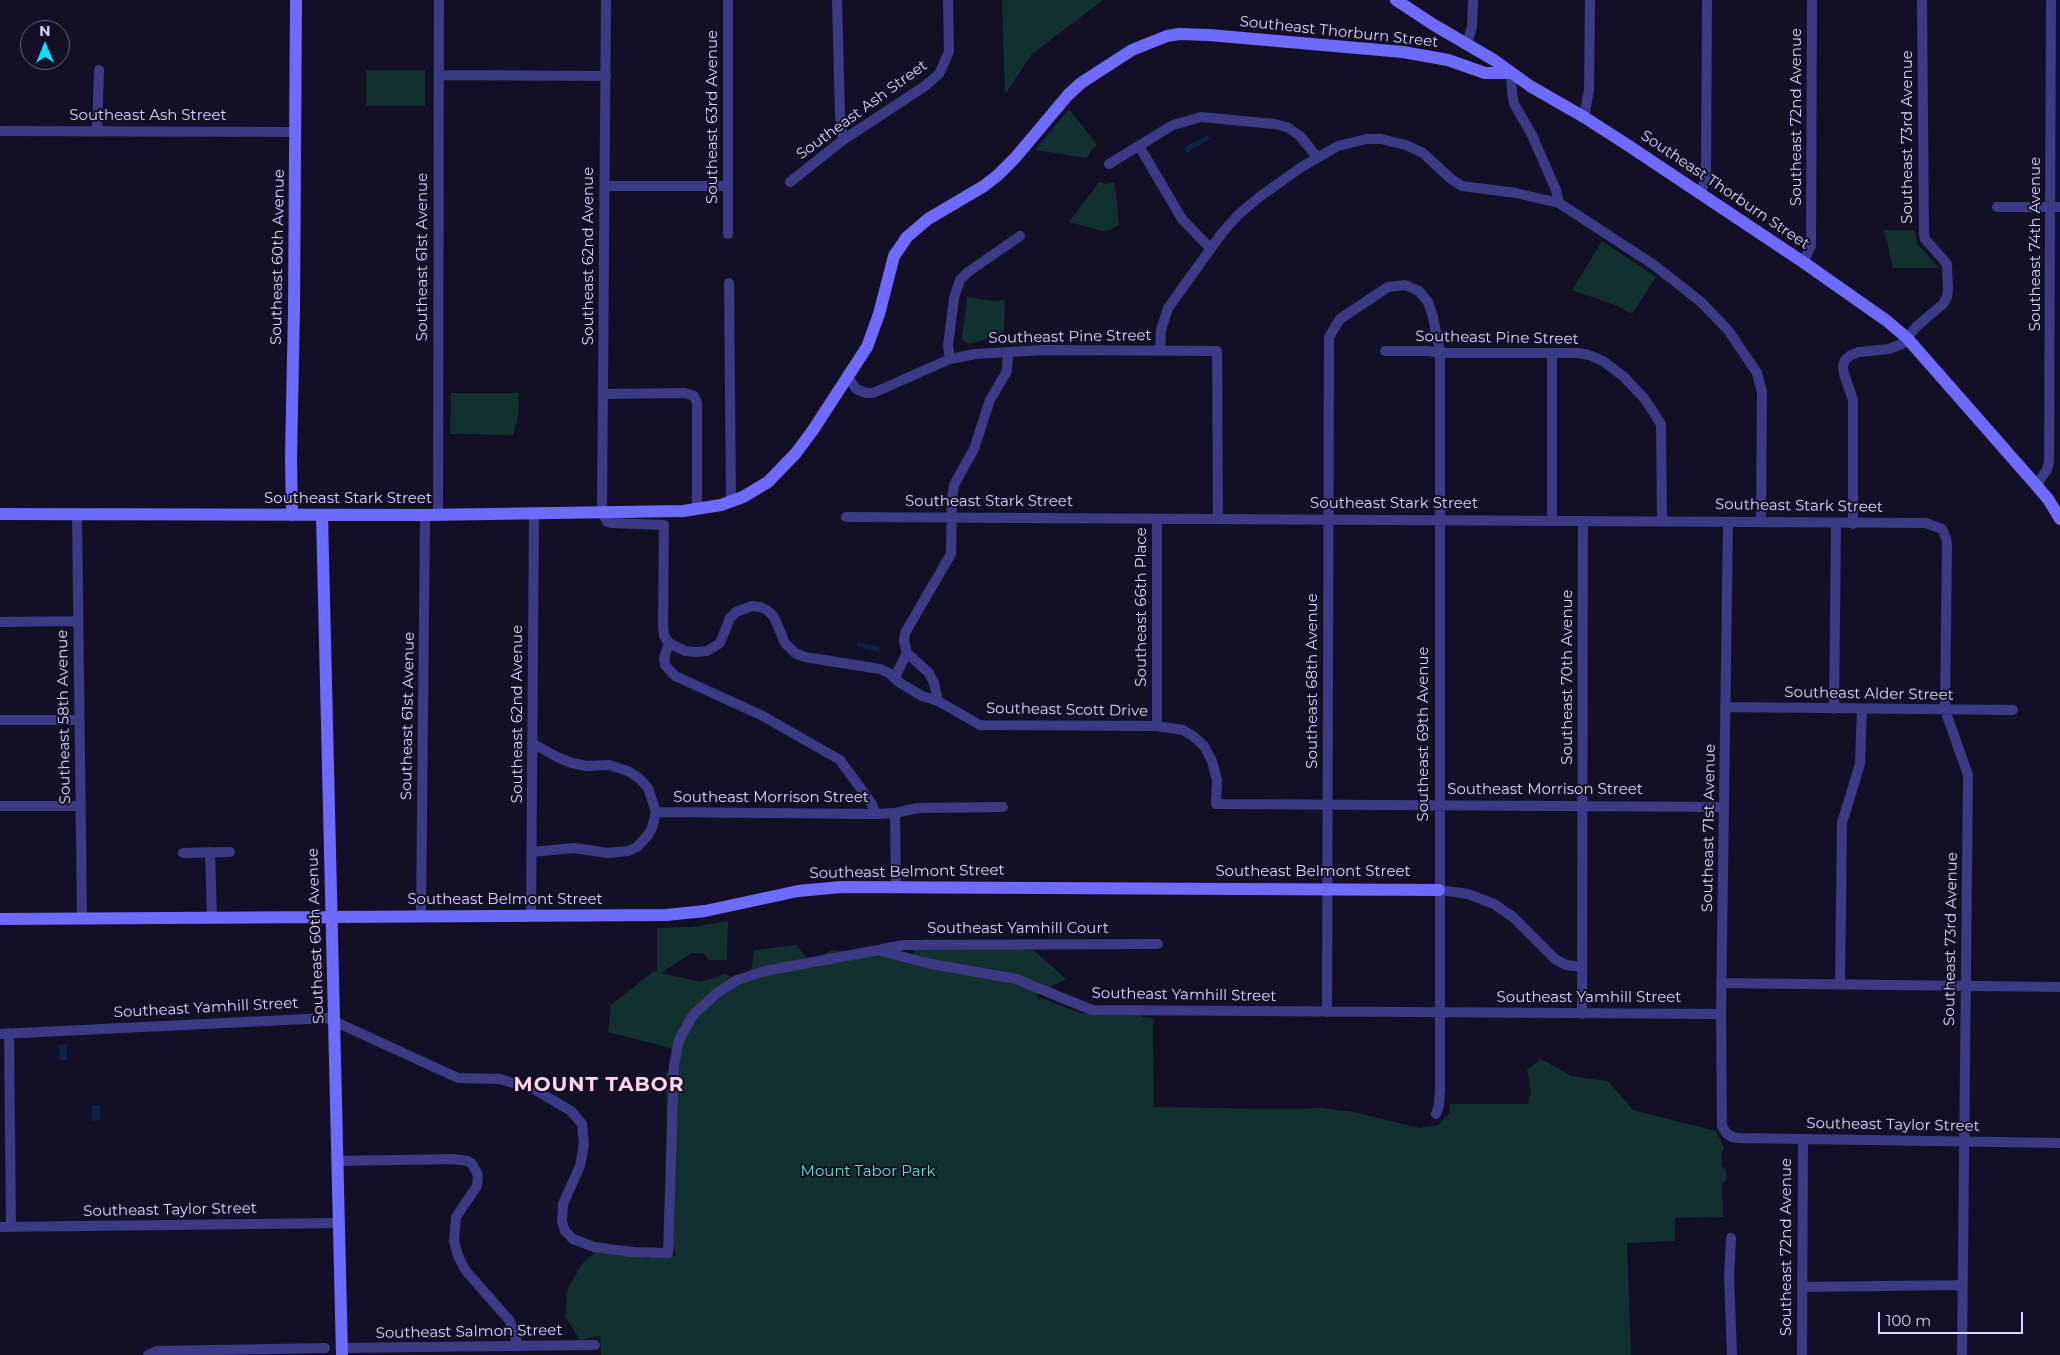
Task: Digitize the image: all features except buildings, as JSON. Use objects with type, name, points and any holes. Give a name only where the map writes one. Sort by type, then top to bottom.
[{"type":"street","name":"Southeast 60th Avenue","points":[[292,515],[296,0]]},
{"type":"street","name":"Southeast 61st Avenue","points":[[438,515],[439,0]]},
{"type":"street","name":"Southeast 62nd Avenue","points":[[602,511],[606,0]]},
{"type":"street","name":"Southeast 63rd Avenue","points":[[728,0],[728,234]]},
{"type":"street","points":[[837,0],[840,115],[843,140]]},
{"type":"street","name":"Southeast Ash Street","points":[[790,182],[843,140],[933,80],[943,68],[947,59],[949,41],[948,0]]},
{"type":"street","points":[[1396,0],[1434,26],[1494,60],[1511,73],[1514,104],[1531,133],[1556,190],[1559,203]]},
{"type":"street","points":[[1467,44],[1472,27],[1472,0]]},
{"type":"street","points":[[1584,116],[1589,90],[1590,0]]},
{"type":"street","points":[[1701,193],[1706,175],[1707,0]]},
{"type":"street","name":"Southeast 72nd Avenue","points":[[1803,262],[1811,246],[1812,0]]},
{"type":"street","name":"Southeast 73rd Avenue","points":[[1907,338],[1917,326],[1943,304],[1947,297],[1948,289],[1947,264],[1925,239],[1923,227],[1922,0]]},
{"type":"street","name":"Southeast 74th Avenue","points":[[2036,485],[2047,470],[2049,462],[2055,344],[2056,207],[2051,0]]},
{"type":"street","name":"Southeast Thorburn Street","points":[[697,509],[731,502],[768,482],[804,443],[867,347],[873,333],[890,266],[894,256],[907,237],[928,219],[984,186],[998,175],[1016,158],[1057,107],[1081,84],[1112,62],[1149,42],[1179,34],[1403,52],[1448,60],[1490,74],[1511,73],[1530,86],[1584,116],[1701,193],[1886,321],[1907,338],[2048,499]]},
{"type":"street","points":[[97,130],[99,70]]},
{"type":"street","points":[[439,75],[606,76]]},
{"type":"street","points":[[1109,164],[1173,125],[1193,118],[1213,117],[1274,124],[1287,128],[1300,136],[1317,157]]},
{"type":"street","name":"Southeast Ash Street","points":[[0,131],[296,132]]},
{"type":"street","points":[[1160,351],[1161,330],[1168,308],[1210,248],[1238,215],[1258,198],[1317,157],[1338,146],[1355,140],[1381,139],[1406,145],[1423,153],[1451,179],[1462,186],[1516,193],[1559,203],[1647,261],[1701,302],[1728,330],[1753,367],[1760,382],[1762,392],[1761,522]]},
{"type":"street","points":[[1139,146],[1182,218],[1210,248]]},
{"type":"street","points":[[605,186],[728,186]]},
{"type":"street","points":[[1997,207],[2056,207]]},
{"type":"street","points":[[950,359],[948,346],[956,288],[960,280],[1020,236]]},
{"type":"street","points":[[729,284],[731,502]]},
{"type":"street","name":"Southeast 68th Avenue","points":[[1327,1012],[1328,351],[1331,332],[1340,319],[1378,293],[1388,287],[1405,285],[1419,291],[1428,302],[1440,353]]},
{"type":"street","points":[[1853,524],[1853,400],[1843,366],[1845,360],[1851,354],[1896,348],[1907,338]]},
{"type":"street","name":"Southeast Pine Street","points":[[848,377],[856,389],[866,393],[873,393],[950,359],[975,354],[1044,350],[1217,351],[1218,519]]},
{"type":"street","name":"Southeast Pine Street","points":[[1385,350],[1440,353],[1552,353],[1589,355],[1603,361],[1634,387],[1658,418],[1662,430],[1662,521]]},
{"type":"street","points":[[938,701],[934,683],[929,673],[907,653],[904,641],[905,633],[952,554],[954,485],[974,449],[990,400],[1007,370],[1008,352]]},
{"type":"street","name":"Southeast 69th Avenue","points":[[1436,1114],[1440,1091],[1440,353]]},
{"type":"street","points":[[1552,353],[1552,521]]},
{"type":"street","points":[[603,394],[685,393],[694,396],[697,403],[697,509]]},
{"type":"street","points":[[2048,499],[2060,509]]},
{"type":"street","points":[[2048,499],[2060,519]]},
{"type":"street","name":"Southeast Stark Street","points":[[0,514],[438,515],[697,509]]},
{"type":"street","points":[[602,511],[607,522],[613,524],[664,525],[663,626],[664,636],[669,644],[664,658],[665,665],[675,676],[761,715],[840,760],[872,804],[875,814]]},
{"type":"street","name":"Southeast 62nd Avenue","points":[[531,916],[534,513]]},
{"type":"street","name":"Southeast 58th Avenue","points":[[77,515],[82,918]]},
{"type":"street","name":"Southeast 60th Avenue","points":[[322,515],[336,1021],[342,1352]]},
{"type":"street","name":"Southeast 61st Avenue","points":[[421,917],[425,515]]},
{"type":"street","name":"Southeast Stark Street","points":[[846,517],[1761,522],[1926,524],[1942,529]]},
{"type":"street","name":"Southeast 66th Place","points":[[1157,519],[1157,726]]},
{"type":"street","name":"Southeast 70th Avenue","points":[[1582,1014],[1583,521]]},
{"type":"street","name":"Southeast 71st Avenue","points":[[1726,1133],[1721,1120],[1721,1014],[1728,522]]},
{"type":"street","points":[[1834,709],[1836,524]]},
{"type":"street","name":"Southeast 73rd Avenue","points":[[1942,529],[1947,545],[1945,710],[1968,776],[1962,1355]]},
{"type":"street","name":"Southeast Scott Drive","points":[[669,644],[685,651],[707,651],[720,642],[730,618],[736,612],[752,606],[760,607],[767,610],[774,617],[785,643],[794,653],[805,657],[880,669],[922,696],[938,701],[980,724],[1157,726],[1183,730],[1204,746],[1212,761],[1216,773],[1216,804]]},
{"type":"street","points":[[0,622],[77,621]]},
{"type":"street","points":[[895,677],[907,653]]},
{"type":"street","name":"Southeast Alder Street","points":[[1725,708],[2013,710]]},
{"type":"street","points":[[1840,984],[1842,823],[1860,764],[1862,709]]},
{"type":"street","points":[[0,720],[79,720]]},
{"type":"street","points":[[532,743],[572,763],[586,766],[608,765],[628,771],[639,778],[648,788],[656,812]]},
{"type":"street","name":"Southeast Morrison Street","points":[[1216,804],[1724,807]]},
{"type":"street","points":[[0,806],[80,806]]},
{"type":"street","name":"Southeast Morrison Street","points":[[532,852],[574,848],[608,853],[628,851],[637,847],[648,835],[656,812],[875,814],[895,813],[918,808],[1003,807]]},
{"type":"street","points":[[895,813],[896,887]]},
{"type":"street","points":[[210,852],[212,918]]},
{"type":"street","points":[[183,853],[230,852]]},
{"type":"street","name":"Southeast Belmont Street","points":[[0,919],[683,914],[809,889],[896,887],[1439,890],[1468,894],[1494,904],[1513,917],[1555,958],[1566,965],[1582,967]]},
{"type":"street","name":"Southeast Yamhill Court","points":[[878,950],[904,945],[1158,944]]},
{"type":"street","name":"Southeast Yamhill Street","points":[[4,1034],[319,1018],[336,1021],[458,1078],[506,1080],[532,1088],[571,1111],[582,1124],[584,1144],[580,1166],[563,1204],[562,1222],[565,1231],[573,1239],[594,1247],[668,1253],[674,1065],[679,1040],[689,1021],[704,1003],[717,993],[745,977],[791,965],[878,950],[926,963],[1016,979],[1088,1010],[1721,1014]]},
{"type":"street","points":[[1722,982],[2060,987]]},
{"type":"street","points":[[4,1034],[11,1227]]},
{"type":"street","name":"Southeast Taylor Street","points":[[1726,1133],[1732,1137],[1739,1138],[2060,1143]]},
{"type":"street","name":"Southeast 72nd Avenue","points":[[1802,1355],[1803,1139]]},
{"type":"street","points":[[339,1162],[453,1159],[468,1161],[472,1164],[478,1175],[477,1186],[456,1217],[454,1241],[458,1256],[466,1270],[510,1321],[518,1346]]},
{"type":"street","name":"Southeast Taylor Street","points":[[0,1227],[340,1223]]},
{"type":"street","points":[[1731,1238],[1729,1277],[1732,1355]]},
{"type":"street","points":[[1802,1287],[1962,1285]]},
{"type":"street","name":"Southeast Salmon Street","points":[[342,1352],[596,1345]]},
{"type":"street","points":[[148,1355],[157,1351],[325,1348]]},
{"type":"green space","points":[[1002,0],[1103,0],[1032,54],[1005,94]]},
{"type":"green space","points":[[366,70],[425,70],[425,106],[366,106]]},
{"type":"green space","points":[[1069,109],[1097,145],[1092,149],[1087,158],[1035,150]]},
{"type":"green space","points":[[1099,182],[1106,184],[1115,182],[1119,225],[1106,232],[1069,222]]},
{"type":"green space","points":[[1884,230],[1914,230],[1918,245],[1939,268],[1893,268]]},
{"type":"green space","points":[[1602,241],[1656,277],[1632,314],[1617,306],[1572,290]]},
{"type":"green space","points":[[967,297],[993,301],[1005,300],[1004,332],[969,344],[964,342],[962,338]]},
{"type":"green space","points":[[451,393],[519,393],[518,416],[513,435],[450,434]]},
{"type":"green space","name":"Mount Tabor Park","points":[[728,921],[727,960],[709,960],[704,954],[692,953],[661,973],[701,982],[725,974],[745,982],[751,972],[754,950],[796,945],[810,962],[832,950],[910,958],[924,939],[1033,950],[1066,979],[1037,994],[1038,998],[1080,1013],[1141,1014],[1141,1017],[1153,1018],[1154,1107],[1321,1108],[1354,1112],[1419,1128],[1438,1125],[1450,1112],[1450,1104],[1528,1104],[1531,1091],[1527,1070],[1541,1059],[1571,1076],[1608,1081],[1633,1110],[1716,1131],[1724,1148],[1722,1152],[1722,1166],[1726,1170],[1726,1180],[1722,1184],[1723,1217],[1675,1218],[1675,1241],[1627,1243],[1631,1355],[601,1355],[600,1336],[580,1340],[565,1316],[567,1291],[581,1265],[599,1249],[635,1249],[648,1259],[656,1251],[676,1256],[667,1226],[666,1074],[676,1058],[670,1048],[608,1032],[611,1005],[654,971],[657,971],[657,928],[692,927]]},
{"type":"water","points":[[1207,135],[1210,139],[1187,153],[1184,148]]},
{"type":"water","points":[[858,642],[880,647],[879,652],[857,646]]},
{"type":"water","points":[[67,1044],[67,1060],[60,1060],[59,1045]]},
{"type":"water","points":[[92,1105],[100,1105],[100,1120],[92,1121]]},
{"type":"district","name":"MOUNT TABOR","points":[[599,1085]]}]
